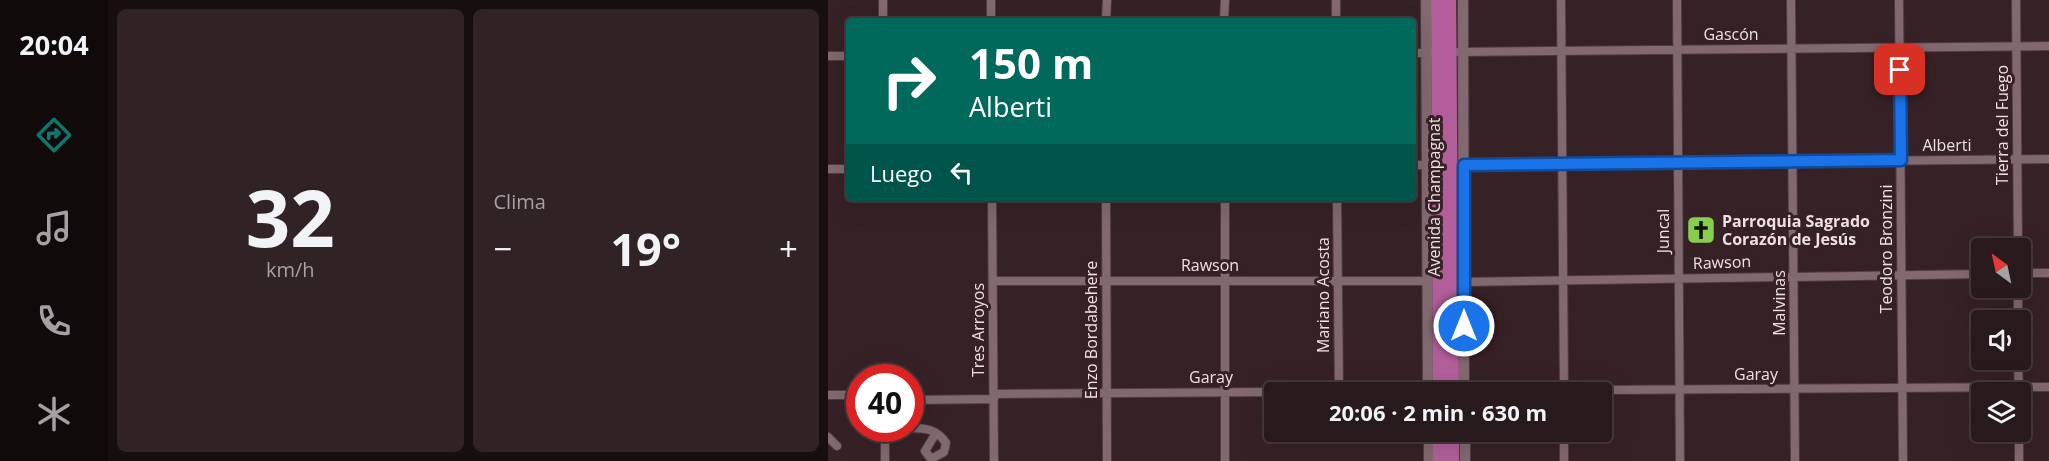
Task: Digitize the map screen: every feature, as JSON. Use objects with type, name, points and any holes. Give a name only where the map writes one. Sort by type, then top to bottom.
[{"type":"highway","name":"Avenida Champagnat","points":[[1438,0],[1445,53]]},
{"type":"highway","name":"Avenida Champagnat","points":[[1433,382],[1445,165],[1445,53],[1449,0]]},
{"type":"highway","name":"Avenida Champagnat","points":[[1445,165],[1459,382]]},
{"type":"highway","points":[[1440,442],[1440,461]]},
{"type":"highway","points":[[1452,442],[1452,461]]},
{"type":"street","points":[[883,0],[883,18]]},
{"type":"street","points":[[991,0],[991,18]]},
{"type":"street","points":[[1106,18],[1107,0]]},
{"type":"street","points":[[1224,18],[1225,0]]},
{"type":"street","points":[[1336,0],[1336,18]]},
{"type":"street","name":"Avenida Champagnat","points":[[1426,0],[1445,53]]},
{"type":"street","name":"Avenida Champagnat","points":[[1460,382],[1464,282],[1445,165],[1445,53],[1463,0]]},
{"type":"street","points":[[1561,0],[1564,382]]},
{"type":"street","name":"Juncal","points":[[1677,0],[1680,461]]},
{"type":"street","name":"Malvinas","points":[[1791,0],[1795,461]]},
{"type":"street","name":"Teodoro Bronzini","points":[[1899,0],[1903,461]]},
{"type":"street","name":"Tierra del Fuego","points":[[2016,0],[2018,238]]},
{"type":"street","name":"Gascón","points":[[1416,53],[2049,46]]},
{"type":"street","points":[[828,56],[846,56]]},
{"type":"street","name":"Alberti","points":[[1416,165],[2049,159]]},
{"type":"street","name":"Avenida Champagnat","points":[[1431,382],[1426,281],[1445,165]]},
{"type":"street","points":[[828,169],[846,169]]},
{"type":"street","name":"Tres Arroyos","points":[[992,201],[994,461]]},
{"type":"street","name":"Enzo Bordabehere","points":[[1106,201],[1107,461]]},
{"type":"street","points":[[1225,201],[1223,280],[1225,461]]},
{"type":"street","name":"Mariano Acosta","points":[[1337,201],[1339,382]]},
{"type":"street","points":[[2031,273],[2049,273]]},
{"type":"street","name":"Rawson","points":[[1464,282],[1793,275],[1971,274]]},
{"type":"street","name":"Rawson","points":[[993,281],[1426,281]]},
{"type":"street","name":"Garay","points":[[2031,389],[2049,387]]},
{"type":"street","name":"Garay","points":[[1612,391],[1971,389]]},
{"type":"street","name":"Garay","points":[[924,399],[1107,393],[1264,392]]},
{"type":"street","points":[[828,395],[846,395]]},
{"type":"street","points":[[924,429],[936,433]]},
{"type":"street","points":[[828,437],[837,446]]},
{"type":"street","points":[[880,442],[880,461]]},
{"type":"street","points":[[885,442],[885,461]]},
{"type":"street","points":[[1429,442],[1429,461]]},
{"type":"street","points":[[1465,442],[1465,461]]},
{"type":"street","points":[[1564,442],[1564,461]]},
{"type":"street","points":[[2019,442],[2019,461]]},
{"type":"place","name":"Parroquia Sagrado Corazón de Jesús","points":[[1701,230]]},
{"type":"route","points":[[1464,326],[1464,165],[1901,160],[1900,70]]}]
